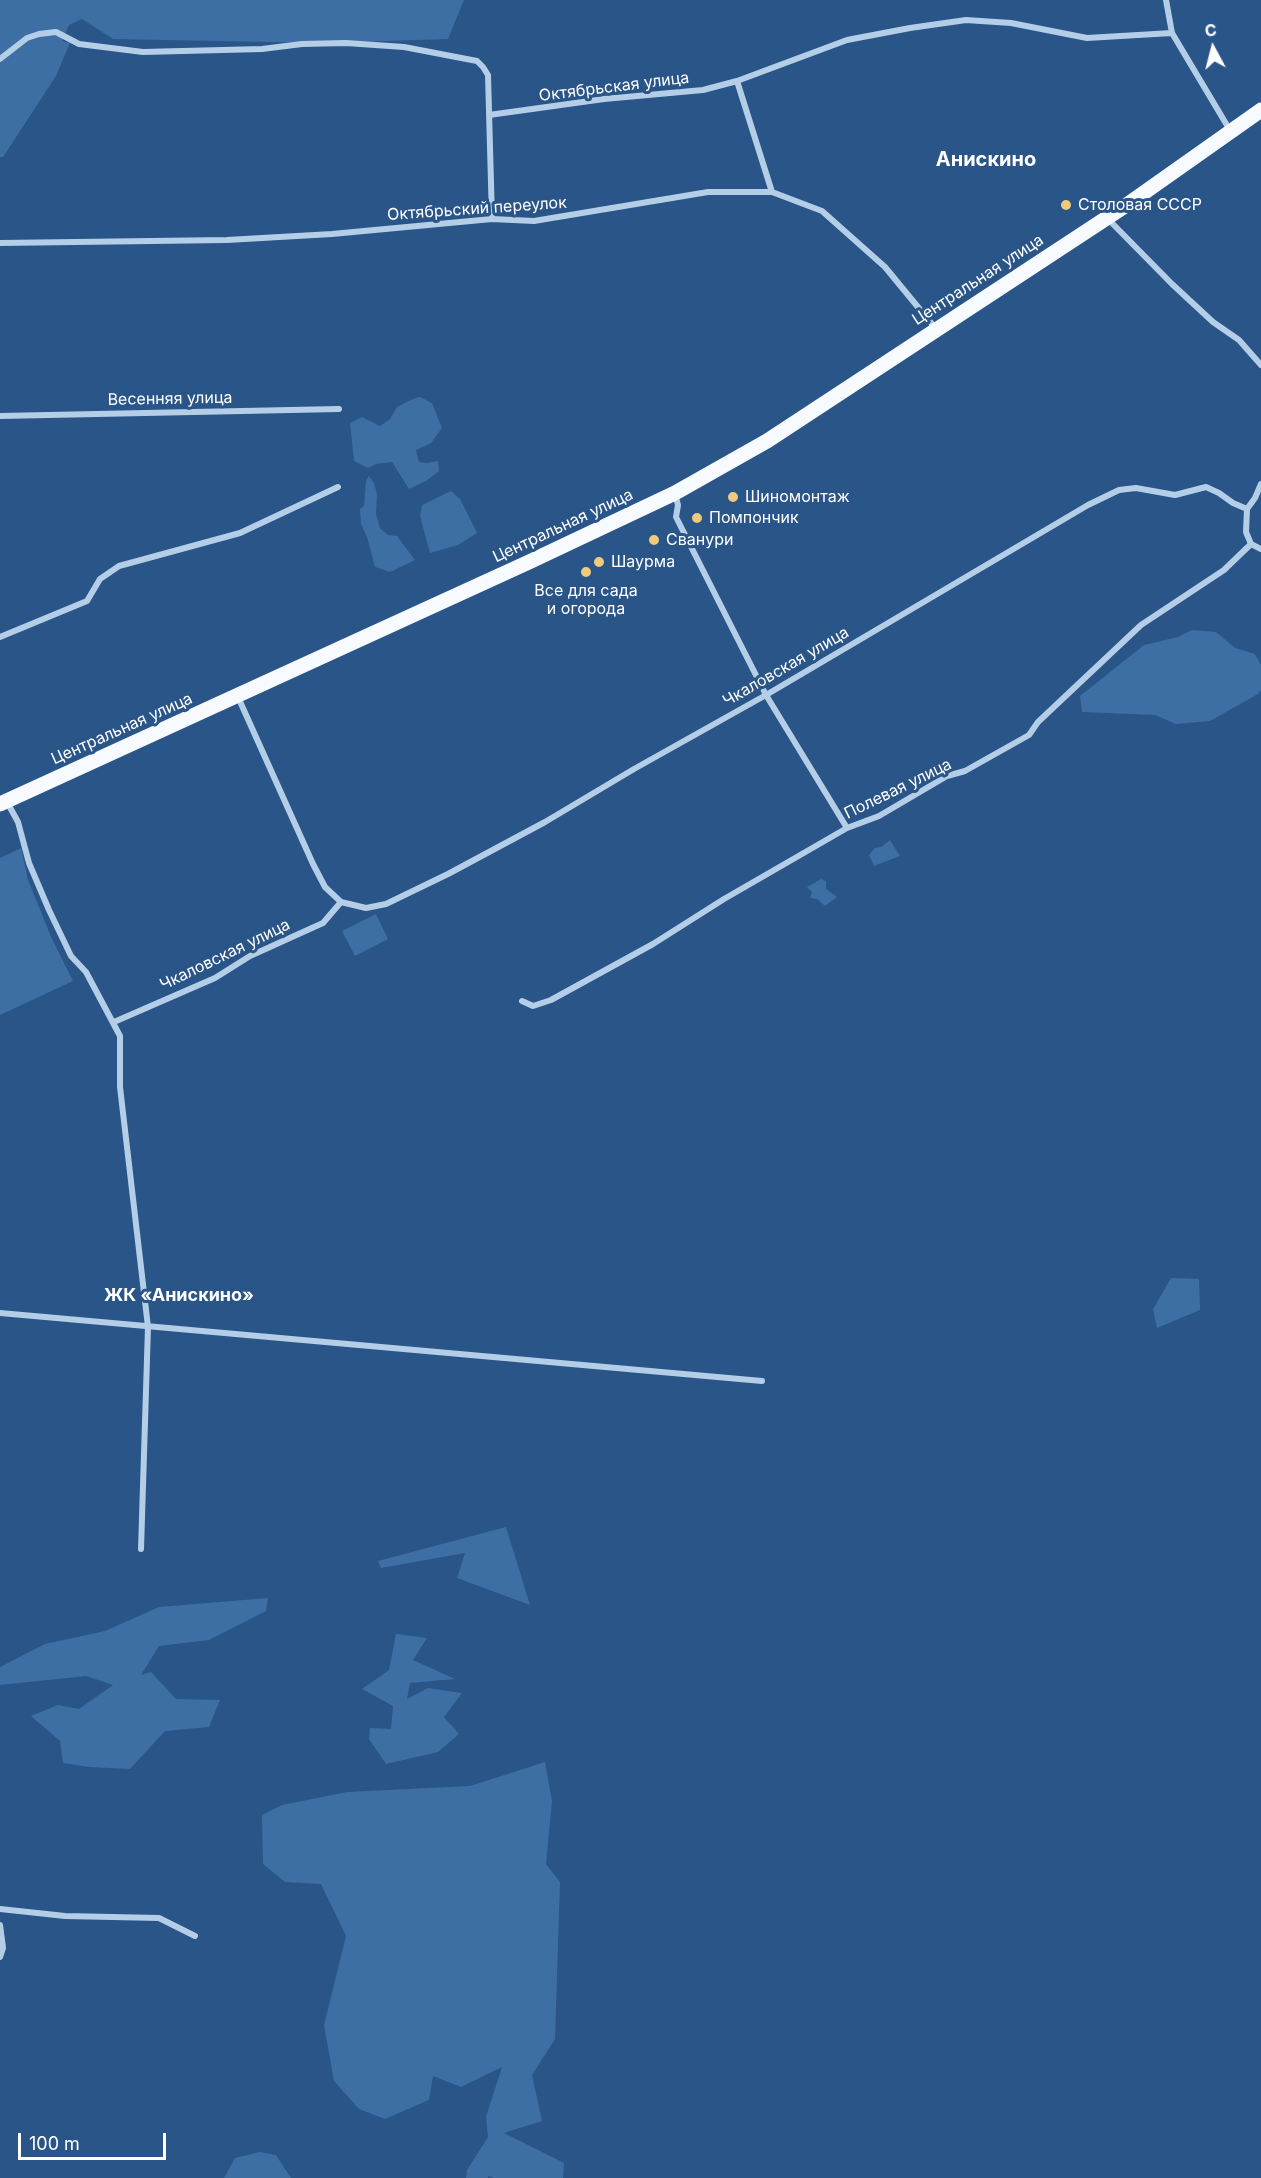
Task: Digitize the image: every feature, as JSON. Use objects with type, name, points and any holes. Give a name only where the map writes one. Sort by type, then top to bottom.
[{"type":"main road","name":"Центральная улица","points":[[3,802],[238,696],[675,493],[767,441],[1107,217],[1261,110]]},
{"type":"street","points":[[1166,0],[1172,33],[1232,132]]},
{"type":"street","name":"Октябрьская улица","points":[[489,115],[604,99],[703,90],[737,81],[847,40],[966,20],[1011,22],[1087,38],[1172,33]]},
{"type":"street","points":[[0,59],[33,36],[56,32],[79,44],[143,52],[262,49],[302,44],[346,43],[404,47],[477,61],[488,75],[492,219]]},
{"type":"street","points":[[737,81],[772,192]]},
{"type":"street","name":"Октябрьский переулок","points":[[0,243],[227,240],[332,234],[492,219],[534,221],[708,192],[772,192],[822,211],[885,267],[936,330]]},
{"type":"street","points":[[1107,217],[1172,284],[1213,322],[1239,340],[1261,365]]},
{"type":"street","name":"Весенняя улица","points":[[0,416],[339,409]]},
{"type":"street","points":[[1261,484],[1247,509],[1246,532],[1251,544],[1261,549]]},
{"type":"street","points":[[0,637],[87,601],[100,579],[119,566],[240,533],[338,487]]},
{"type":"street","name":"Чкаловская улица","points":[[114,1022],[215,978],[250,956],[324,923],[340,902],[366,908],[386,904],[438,879],[545,822],[766,695],[960,579],[1088,505],[1119,490],[1137,488],[1175,495],[1206,487],[1247,509]]},
{"type":"street","points":[[675,493],[678,505],[676,517],[766,695],[847,828]]},
{"type":"street","name":"Полевая улица","points":[[522,1001],[532,1006],[551,1000],[653,944],[724,899],[847,828],[879,816],[947,776],[965,771],[1029,735],[1038,722],[1142,625],[1224,570],[1251,544]]},
{"type":"street","points":[[238,696],[313,864],[325,887],[340,902]]},
{"type":"street","points":[[3,802],[18,822],[28,863],[71,956],[86,972],[120,1036],[120,1087],[148,1327],[141,1549]]},
{"type":"street","points":[[0,1313],[762,1381]]},
{"type":"street","points":[[0,1909],[65,1916],[159,1918],[195,1936]]},
{"type":"street","points":[[0,1925],[3,1948],[0,1958]]},
{"type":"shaded area","points":[[0,0],[464,0],[448,39],[321,43],[113,39],[82,19],[69,25],[62,41],[70,43],[56,76],[3,157],[0,157]]},
{"type":"shaded area","points":[[420,397],[432,403],[442,428],[431,443],[416,450],[419,462],[438,461],[439,471],[426,481],[409,489],[392,462],[376,464],[368,468],[354,461],[350,423],[362,417],[380,426],[390,419],[397,407]]},
{"type":"shaded area","points":[[369,476],[377,494],[376,514],[380,528],[388,535],[397,536],[415,560],[390,572],[375,567],[361,524],[360,509],[364,506],[366,481]]},
{"type":"shaded area","points":[[451,491],[460,499],[477,533],[458,545],[430,553],[420,516],[422,505]]},
{"type":"shaded area","points":[[1192,630],[1216,632],[1235,648],[1255,654],[1261,665],[1261,690],[1258,694],[1210,721],[1176,724],[1155,715],[1082,712],[1080,696],[1144,645],[1178,637]]},
{"type":"shaded area","points":[[890,840],[900,856],[874,866],[869,855],[875,848],[881,847]]},
{"type":"shaded area","points":[[21,848],[28,880],[52,939],[73,981],[0,1015],[0,858]]},
{"type":"shaded area","points":[[821,879],[826,881],[826,889],[837,897],[825,906],[817,899],[810,898],[812,892],[807,887]]},
{"type":"shaded area","points":[[376,914],[388,939],[355,956],[342,931]]},
{"type":"shaded area","points":[[1171,1278],[1199,1279],[1200,1310],[1157,1328],[1153,1309]]},
{"type":"shaded area","points":[[506,1527],[530,1605],[457,1578],[465,1553],[381,1568],[378,1561]]},
{"type":"shaded area","points":[[268,1598],[266,1611],[209,1640],[159,1646],[141,1675],[151,1672],[176,1699],[220,1700],[209,1727],[165,1731],[130,1769],[63,1763],[60,1741],[31,1716],[58,1705],[79,1709],[113,1685],[86,1676],[0,1685],[0,1667],[45,1644],[105,1631],[159,1607]]},
{"type":"shaded area","points":[[396,1634],[427,1638],[413,1660],[455,1679],[410,1683],[407,1699],[428,1688],[462,1693],[444,1717],[459,1734],[438,1752],[386,1764],[369,1739],[370,1728],[391,1729],[393,1706],[362,1689],[389,1670]]},
{"type":"shaded area","points":[[545,1762],[552,1801],[546,1864],[560,1882],[555,2039],[532,2075],[542,2121],[504,2133],[564,2163],[563,2178],[494,2178],[488,2176],[488,2178],[466,2178],[467,2170],[488,2137],[486,2117],[502,2067],[461,2087],[433,2076],[429,2100],[385,2119],[359,2109],[334,2081],[324,2025],[346,1936],[321,1884],[285,1882],[263,1864],[262,1815],[282,1805],[347,1792],[470,1786]]},
{"type":"shaded area","points":[[260,2152],[276,2155],[291,2178],[224,2178],[235,2158]]},
{"type":"place","name":"Столовая СССР","points":[[1066,205]]},
{"type":"place","name":"Шиномонтаж","points":[[733,497]]},
{"type":"place","name":"Помпончик","points":[[697,518]]},
{"type":"place","name":"Сванури","points":[[654,540]]},
{"type":"place","name":"Шаурма","points":[[599,562]]},
{"type":"place","name":"Все для сада и огорода","points":[[586,572]]},
{"type":"district","name":"Анискино","points":[[986,160]]},
{"type":"district","name":"ЖК «Анискино»","points":[[179,1296]]}]
